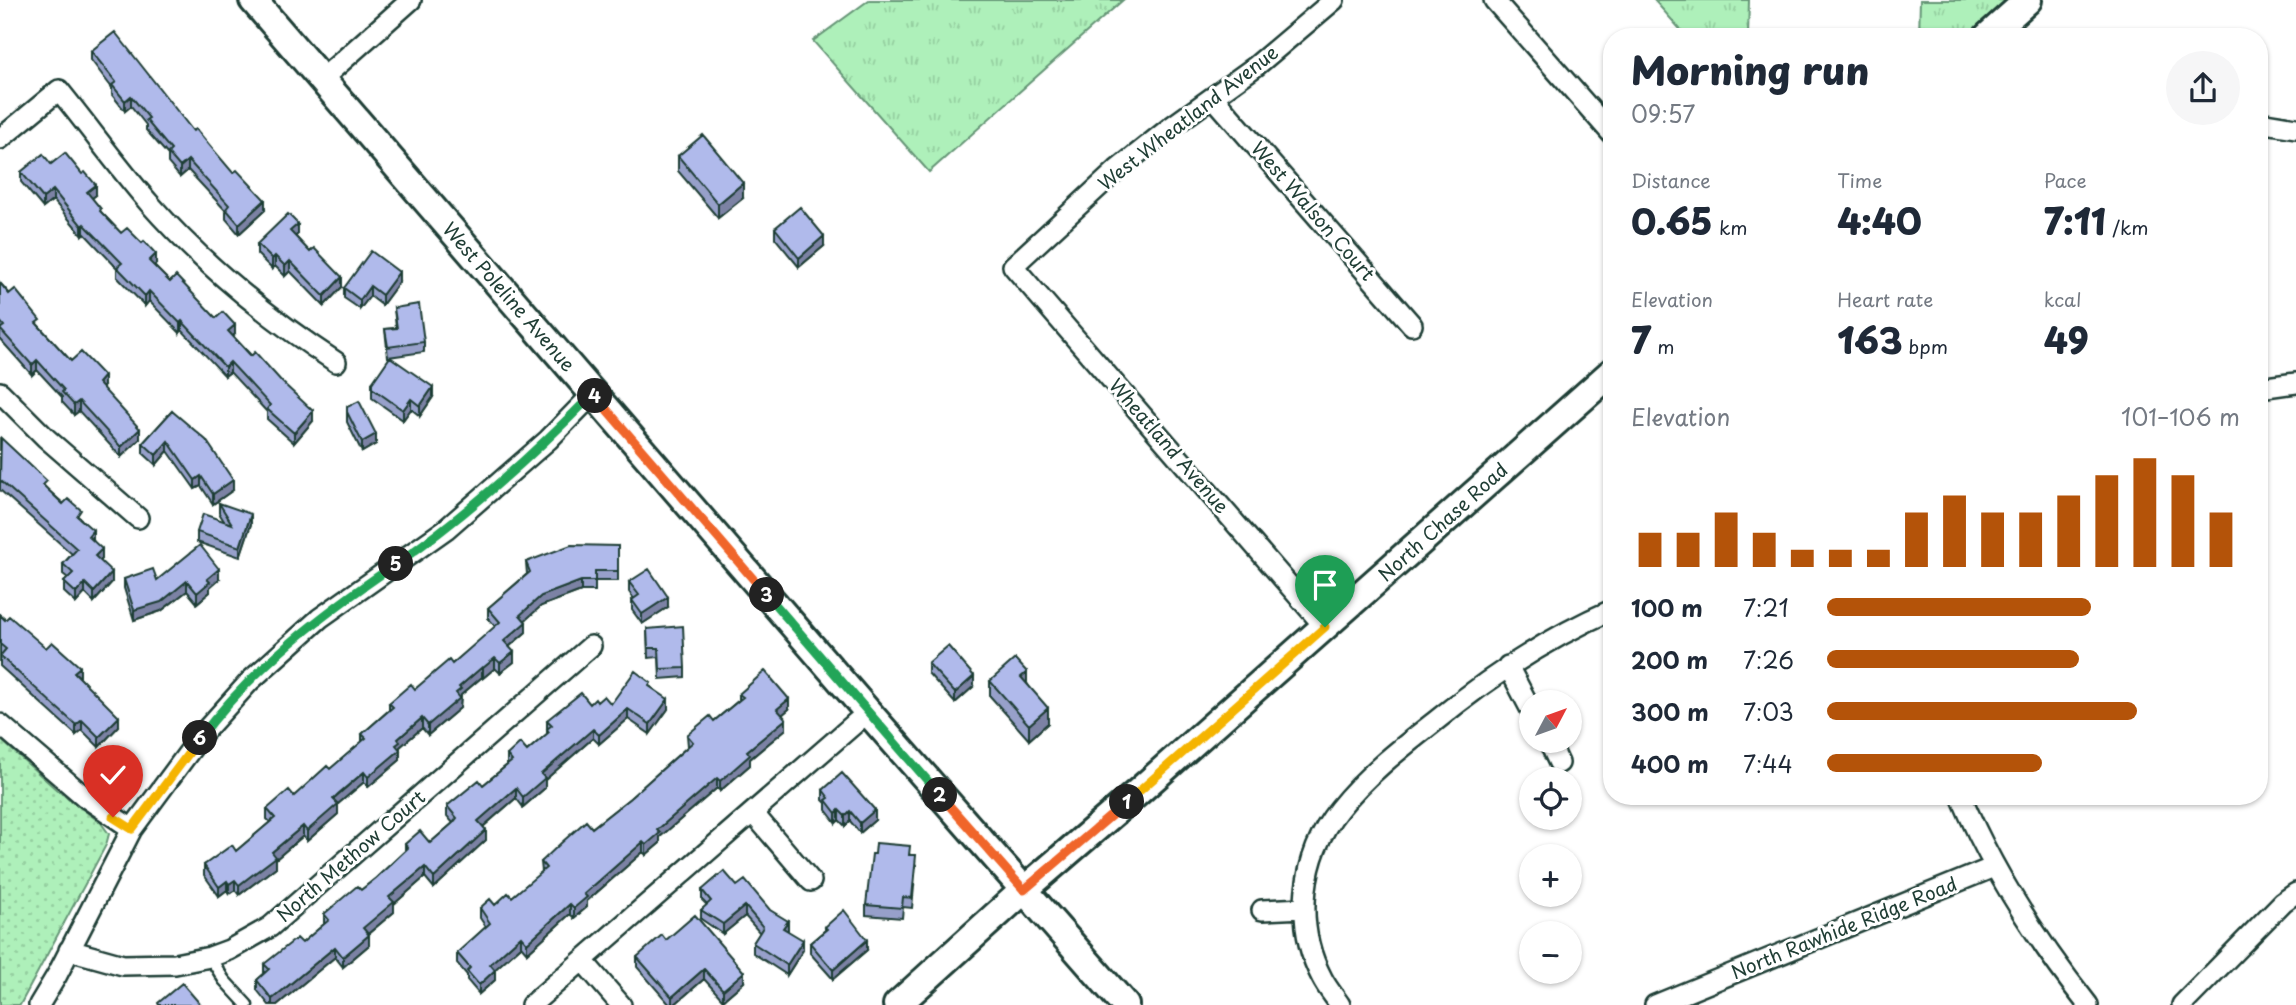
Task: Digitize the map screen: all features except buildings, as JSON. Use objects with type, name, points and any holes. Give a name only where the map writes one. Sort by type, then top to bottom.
[{"type":"street","name":"West Poleline Avenue","points":[[253,0],[1125,1005]]},
{"type":"street","points":[[321,79],[411,0]]},
{"type":"street","name":"West Wheatland Avenue","points":[[1013,266],[1117,170],[1256,66],[1334,0]]},
{"type":"street","points":[[1494,0],[1603,124]]},
{"type":"street","points":[[1997,28],[2028,0]]},
{"type":"street","points":[[0,139],[59,89],[149,203],[204,259],[284,328],[336,362]]},
{"type":"street","name":"West Walson Court","points":[[1213,97],[1412,325]]},
{"type":"street","points":[[2268,123],[2296,128]]},
{"type":"street","name":"Wheatland Avenue","points":[[1013,266],[1325,627]]},
{"type":"street","name":"North Chase Road","points":[[897,1005],[1603,380]]},
{"type":"street","points":[[2268,387],[2296,383]]},
{"type":"street","points":[[0,392],[46,438],[138,518]]},
{"type":"street","points":[[38,1005],[57,975],[132,829],[203,733],[250,681],[320,618],[446,529],[548,440],[593,394]]},
{"type":"street","points":[[1340,1005],[1322,978],[1311,951],[1304,908],[1315,853],[1325,829],[1339,809],[1409,742],[1468,694],[1560,635],[1603,614]]},
{"type":"street","name":"North Methow Court","points":[[69,950],[123,965],[175,964],[229,950],[270,927],[591,646]]},
{"type":"street","points":[[1508,666],[1521,690]]},
{"type":"street","points":[[531,1005],[868,712]]},
{"type":"street","points":[[0,724],[85,797],[132,829]]},
{"type":"street","points":[[1554,753],[1559,763]]},
{"type":"street","points":[[1965,805],[1994,867],[2054,962],[2088,1005]]},
{"type":"street","points":[[753,813],[811,881]]},
{"type":"street","name":"North Rawhide Ridge Road","points":[[1655,1005],[1994,867]]},
{"type":"street","points":[[2182,1005],[2283,902],[2296,893]]},
{"type":"street","points":[[1262,910],[1304,908]]},
{"type":"street","points":[[583,961],[621,1005]]},
{"type":"lane","points":[[210,957],[224,980],[247,1005]]},
{"type":"green space","points":[[869,0],[1123,0],[929,172],[813,41]]},
{"type":"green space","points":[[1654,0],[1749,0],[1748,28],[1679,28]]},
{"type":"green space","points":[[1920,0],[2009,0],[1979,28],[1919,28]]},
{"type":"green space","points":[[0,739],[57,790],[101,823],[109,834],[106,845],[20,1005],[0,1005]]},
{"type":"route","points":[[113,817],[132,829],[203,733],[250,681],[320,618],[446,529],[548,440],[593,394],[1024,890],[1325,627]]}]
